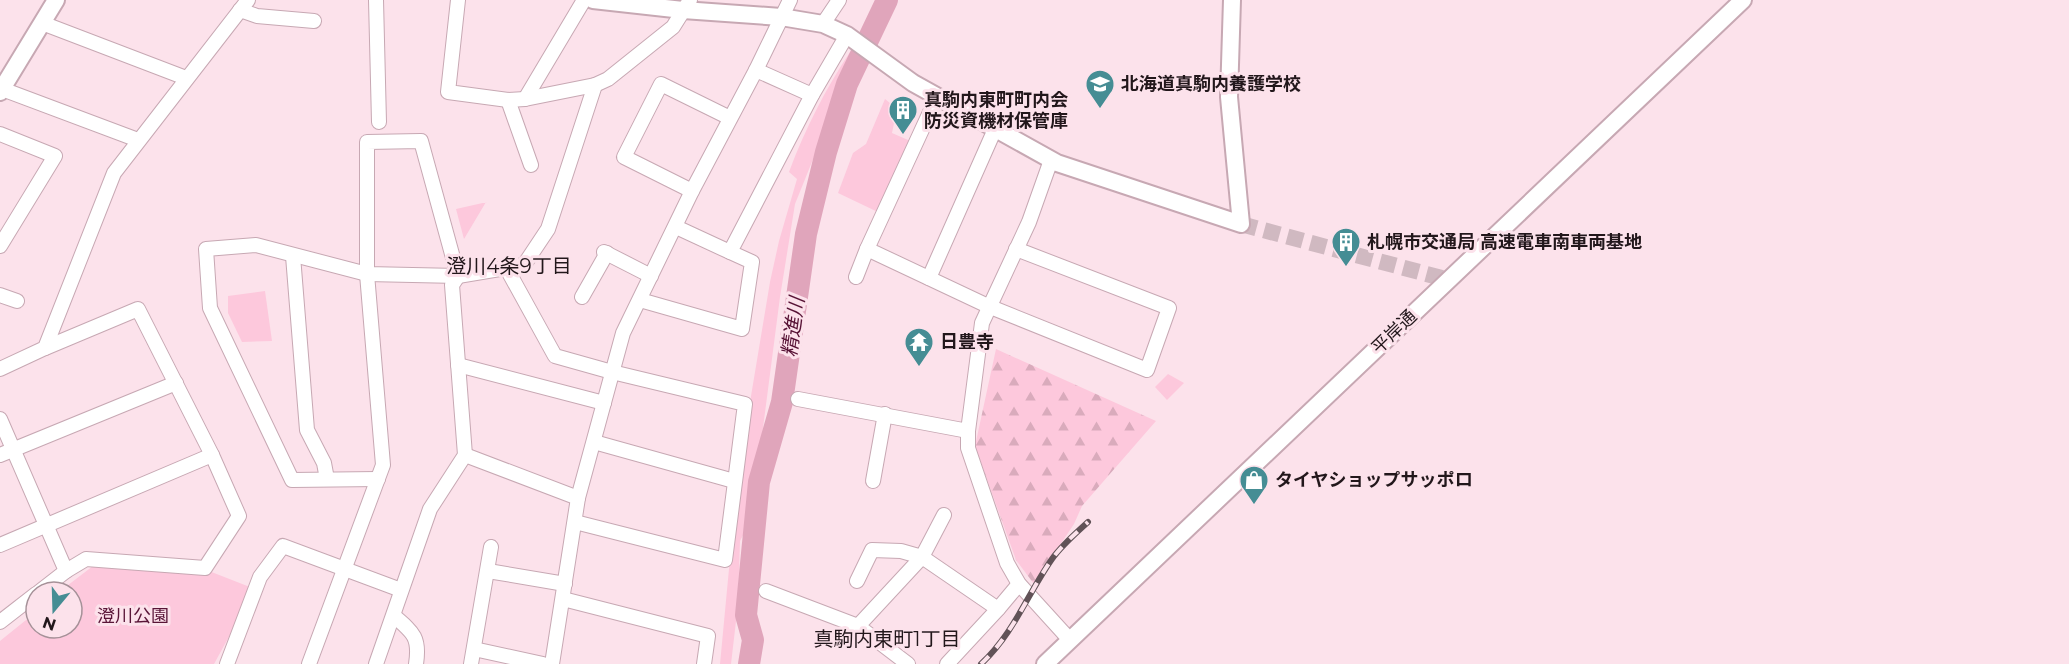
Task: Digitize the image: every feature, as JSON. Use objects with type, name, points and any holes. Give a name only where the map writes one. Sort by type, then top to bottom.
[{"type":"street","points":[[56,0],[1,91],[138,140]]},
{"type":"street","points":[[376,0],[379,122]]},
{"type":"street","points":[[458,0],[448,92],[508,100],[525,99],[595,85],[608,79],[673,27],[687,5]]},
{"type":"street","points":[[525,99],[584,0]]},
{"type":"street","points":[[593,0],[687,5],[823,24],[850,38],[937,97],[1051,160],[1241,224],[1229,97],[1232,0]]},
{"type":"street","points":[[552,664],[578,498],[623,333],[692,191],[790,0]]},
{"type":"street","points":[[823,24],[839,0]]},
{"type":"street","name":"平岸通","points":[[1045,664],[1743,0]]},
{"type":"street","points":[[45,348],[114,173],[244,5],[257,16],[314,21]]},
{"type":"street","points":[[42,23],[186,78]]},
{"type":"street","points":[[730,252],[812,95],[850,38]]},
{"type":"street","points":[[756,70],[812,95]]},
{"type":"street","points":[[692,191],[624,157],[661,84],[730,118]]},
{"type":"street","points":[[378,478],[292,480],[210,308],[206,249],[256,245],[367,274],[458,276],[524,265],[548,229],[595,85]]},
{"type":"street","points":[[856,276],[937,97]]},
{"type":"street","points":[[508,100],[531,165]]},
{"type":"street","points":[[929,278],[995,129]]},
{"type":"street","points":[[0,134],[56,156],[0,246]]},
{"type":"street","points":[[309,664],[383,465],[367,274],[366,142],[421,141],[458,276],[452,285],[465,455],[430,509],[376,664]]},
{"type":"street","points":[[1051,160],[1029,222],[982,323],[968,431],[968,448],[1007,563],[1019,584],[1070,640]]},
{"type":"street","points":[[640,300],[742,329],[752,262],[676,227]]},
{"type":"street","points":[[867,249],[988,306],[1147,370],[1170,308],[1016,249]]},
{"type":"street","points":[[582,297],[606,253],[651,276]]},
{"type":"street","points":[[293,256],[307,430],[324,463],[327,478]]},
{"type":"street","points":[[507,269],[555,356],[745,404],[725,560],[575,522]]},
{"type":"street","points":[[0,295],[17,301]]},
{"type":"street","points":[[0,369],[138,309],[212,455],[239,516],[205,568],[86,559],[55,580]]},
{"type":"street","points":[[458,365],[604,403]]},
{"type":"street","points":[[6,452],[176,383]]},
{"type":"street","points":[[798,399],[968,431]]},
{"type":"street","points":[[873,481],[885,414]]},
{"type":"street","points":[[0,419],[6,452],[47,524],[66,571]]},
{"type":"street","points":[[594,442],[734,481]]},
{"type":"street","points":[[0,545],[212,455]]},
{"type":"street","points":[[465,455],[578,498]]},
{"type":"street","points":[[858,626],[922,557],[944,515]]},
{"type":"street","points":[[227,664],[260,577],[283,546],[401,590]]},
{"type":"street","points":[[471,664],[492,547]]},
{"type":"street","points":[[857,581],[872,550],[901,551],[922,557],[998,609]]},
{"type":"street","points":[[488,570],[564,584]]},
{"type":"street","points":[[947,664],[1019,584]]},
{"type":"street","points":[[766,591],[858,626],[908,664]]},
{"type":"street","points":[[563,599],[708,636],[704,664]]},
{"type":"street","points":[[0,622],[24,604]]},
{"type":"street","points":[[394,616],[416,637],[418,649],[416,664]]},
{"type":"street","points":[[474,649],[543,664]]},
{"type":"green space","points":[[850,52],[855,55],[795,204],[780,297],[751,520],[740,541],[738,604],[731,664],[720,664],[734,516],[750,402],[770,282],[797,179],[789,172],[816,110]]},
{"type":"green space","points":[[885,99],[897,109],[892,133],[915,143],[882,214],[838,193],[853,153],[866,144]]},
{"type":"green space","points":[[486,202],[464,239],[456,209]]},
{"type":"green space","points":[[265,291],[272,341],[242,342],[228,313],[228,296]]},
{"type":"green space","points":[[996,349],[1156,421],[1082,506],[1074,524],[1034,584],[1016,560],[975,446]]},
{"type":"green space","points":[[1168,374],[1184,383],[1167,400],[1155,387]]},
{"type":"green space","name":"澄川公園","points":[[93,566],[209,571],[255,589],[214,664],[0,664],[0,641],[24,622],[24,640],[84,640],[84,580],[75,580]]},
{"type":"waterway","name":"精進川","points":[[749,664],[753,640],[746,615],[759,482],[782,402],[806,234],[826,152],[847,84],[887,0]]},
{"type":"tunnel","points":[[1241,224],[1449,280]]},
{"type":"railway","points":[[981,664],[1011,627],[1052,559],[1064,544],[1088,522]]},
{"type":"place","name":"北海道真駒内養護学校","points":[[1100,110]]},
{"type":"place","name":"真駒内東町町内会 防災資機材保管庫","points":[[903,136]]},
{"type":"place","name":"札幌市交通局 高速電車南車両基地","points":[[1346,268]]},
{"type":"place","name":"日豊寺","points":[[919,368]]},
{"type":"place","name":"タイヤショップサッポロ","points":[[1254,506]]},
{"type":"district","name":"澄川4条9丁目","points":[[509,266]]},
{"type":"district","name":"真駒内東町1丁目","points":[[887,639]]}]
